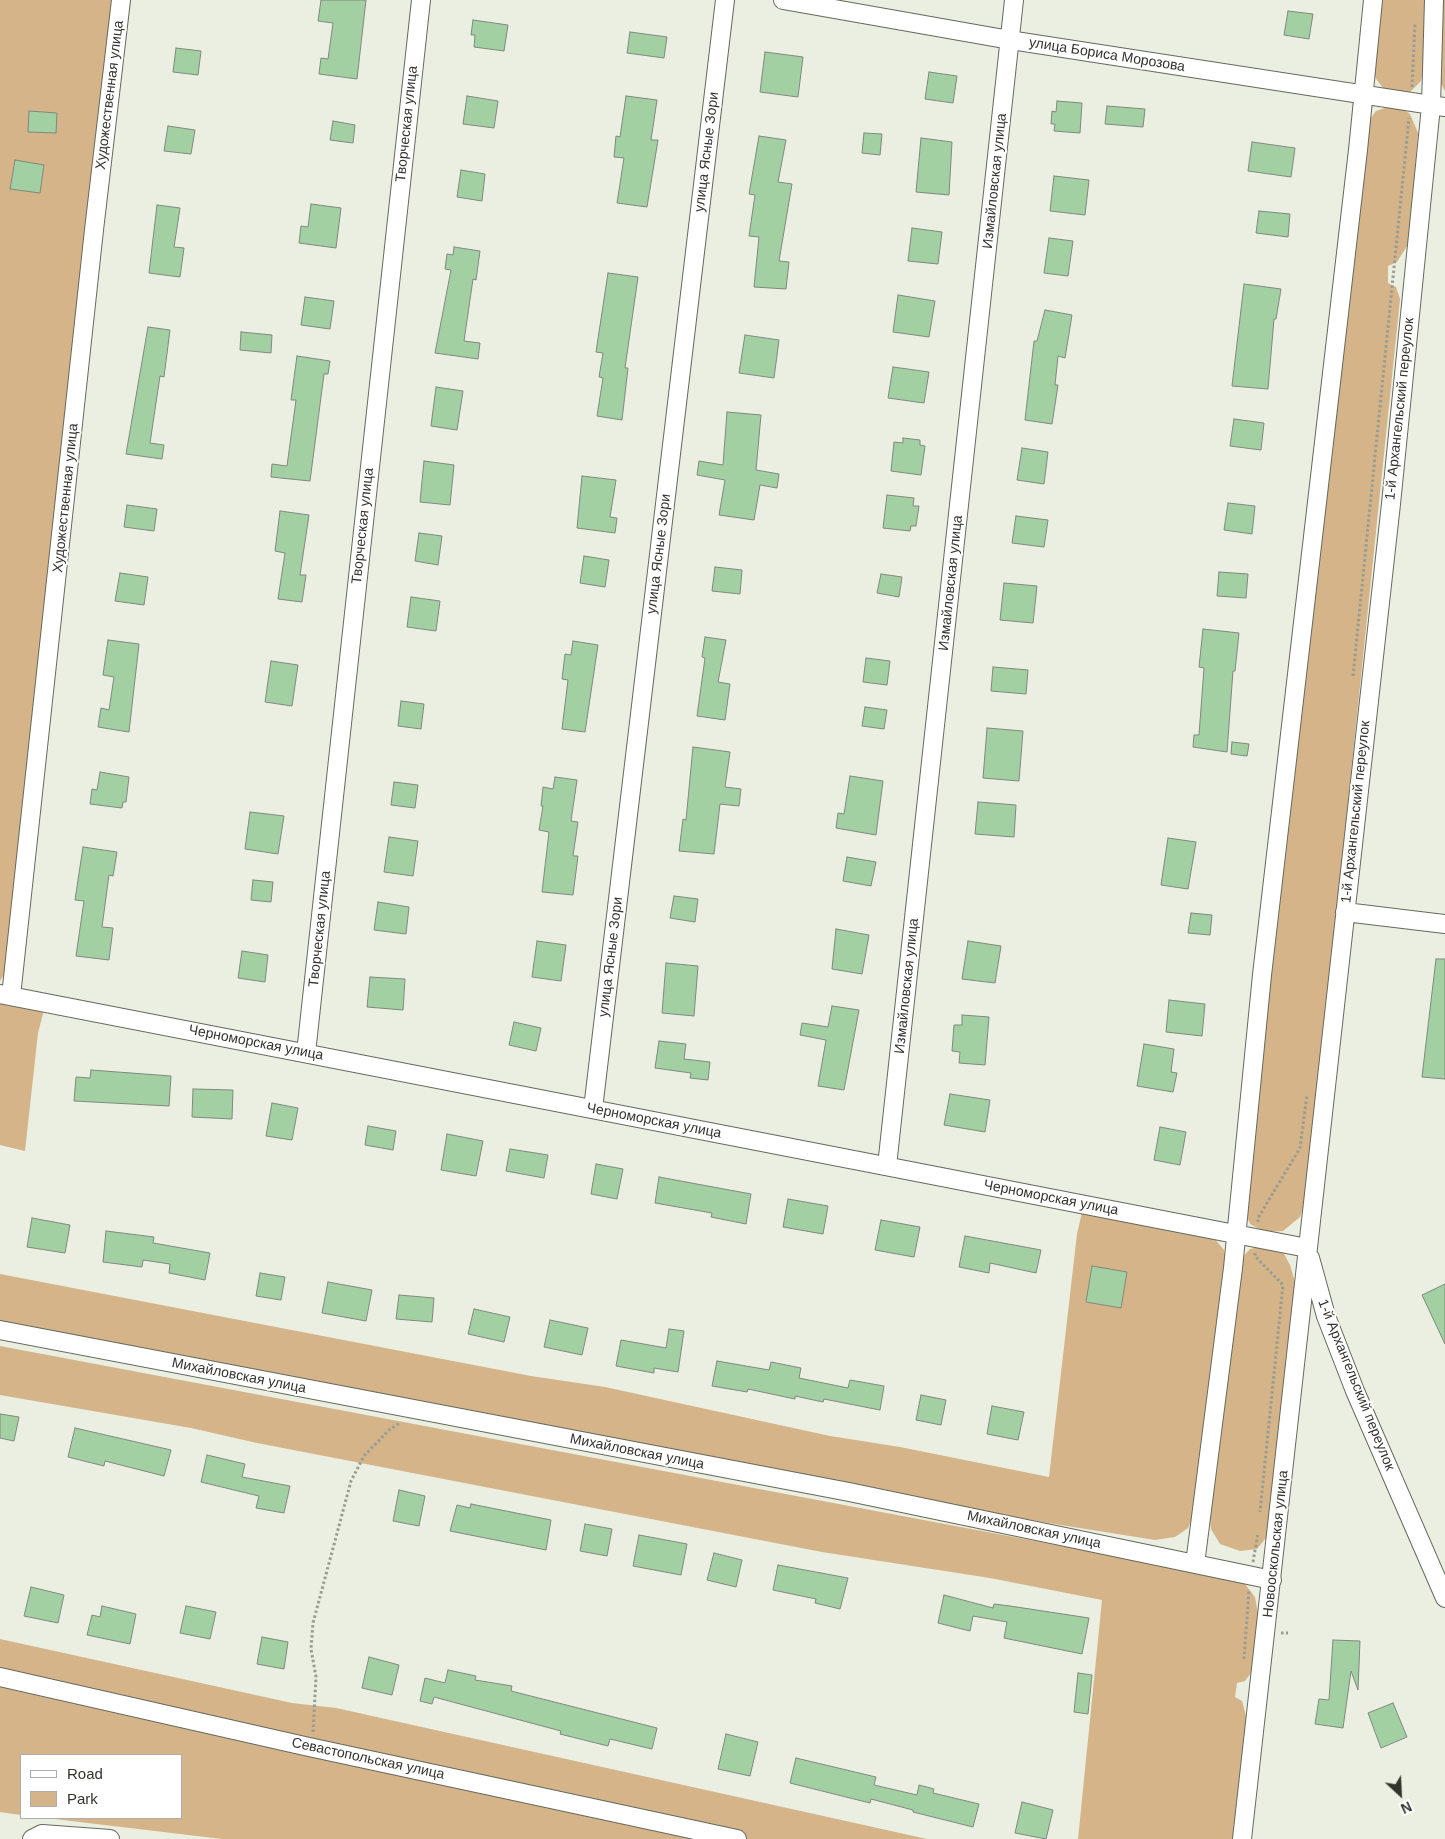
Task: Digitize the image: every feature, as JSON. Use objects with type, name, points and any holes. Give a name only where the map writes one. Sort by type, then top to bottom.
[{"type":"street","name":"Художественная улица","points":[[5,995],[121,0]]},
{"type":"street","name":"Творческая улица","points":[[306,1053],[421,0]]},
{"type":"street","name":"улица Ясные Зори","points":[[593,1109],[725,0]]},
{"type":"street","name":"улица Бориса Морозова","points":[[783,0],[1010,40],[1438,106]]},
{"type":"street","name":"Измайловская улица","points":[[888,1166],[1014,0]]},
{"type":"street","points":[[1195,1564],[1236,1234],[1260,994],[1364,95],[1373,0]]},
{"type":"street","name":"1-й Архангельский переулок","points":[[1437,4],[1438,106],[1307,1248],[1326,1316],[1355,1391],[1445,1598]]},
{"type":"street","points":[[1345,912],[1445,924]]},
{"type":"street","name":"Черноморская улица","points":[[5,995],[1307,1248]]},
{"type":"street","name":"Новооскольская улица","points":[[1242,1839],[1272,1580],[1307,1248]]},
{"type":"street","name":"Михайловская улица","points":[[0,1330],[850,1492],[1272,1580]]},
{"type":"street","name":"Севастопольская улица","points":[[0,1677],[310,1747],[737,1839]]},
{"type":"street","points":[[32,1839],[42,1834],[110,1839]]},
{"type":"path","points":[[1411,93],[1415,18]]},
{"type":"path","points":[[1352,685],[1410,112]]},
{"type":"path","points":[[1258,1227],[1258,1218],[1300,1148],[1307,1089]]},
{"type":"path","points":[[1256,1246],[1255,1256],[1282,1286],[1260,1513]]},
{"type":"path","points":[[310,1747],[315,1720],[316,1677],[311,1649],[313,1623],[351,1481],[364,1456],[389,1430],[420,1410]]},
{"type":"path","points":[[1243,1668],[1251,1576],[1258,1532]]},
{"type":"green space","points":[[0,0],[118,0],[8,967],[0,981]]},
{"type":"green space","points":[[1377,0],[1426,0],[1424,67],[1421,81],[1410,92],[1399,94],[1384,89],[1376,79],[1372,67]]},
{"type":"green space","points":[[1442,0],[1445,0],[1445,91],[1439,80]]},
{"type":"green space","points":[[1388,107],[1400,107],[1410,114],[1418,133],[1409,243],[1397,262],[1388,266],[1388,283],[1396,287],[1400,299],[1307,1199],[1300,1217],[1283,1231],[1265,1232],[1250,1224],[1242,1204],[1367,123],[1376,111]]},
{"type":"green space","points":[[0,1001],[44,1010],[38,1033],[25,1151],[0,1145]]},
{"type":"green space","points":[[1082,1212],[1213,1237],[1224,1250],[1226,1261],[1194,1514],[1188,1528],[1175,1537],[1155,1540],[1048,1523],[0,1323],[0,1274],[531,1376],[605,1387],[830,1436],[900,1447],[1049,1477],[1077,1234]]},
{"type":"green space","points":[[1263,1246],[1283,1252],[1290,1265],[1297,1289],[1270,1533],[1257,1549],[1240,1551],[1220,1544],[1211,1529],[1209,1509],[1240,1260],[1250,1249]]},
{"type":"green space","points":[[0,1346],[1242,1580],[1255,1597],[1259,1620],[1254,1669],[1245,1681],[1237,1683],[1235,1697],[1242,1701],[1248,1724],[1234,1839],[1078,1839],[1102,1600],[990,1578],[822,1552],[257,1443],[191,1428],[0,1395]]},
{"type":"green space","points":[[0,1639],[292,1703],[336,1708],[927,1839],[222,1839],[54,1819],[182,1819],[182,1754],[20,1754],[20,1815],[0,1812]]},
{"type":"building","points":[[321,0],[366,0],[357,79],[319,74],[321,58],[328,59],[333,23],[318,21]]},
{"type":"building","points":[[1288,11],[1313,14],[1309,39],[1284,35]]},
{"type":"building","points":[[473,20],[508,25],[504,51],[474,47],[475,35],[471,35]]},
{"type":"building","points":[[630,32],[667,37],[664,58],[627,53]]},
{"type":"building","points":[[176,48],[201,51],[198,75],[173,72]]},
{"type":"building","points":[[765,52],[803,57],[798,97],[760,92]]},
{"type":"building","points":[[929,72],[957,76],[953,103],[925,99]]},
{"type":"building","points":[[467,96],[498,101],[494,128],[463,124]]},
{"type":"building","points":[[626,96],[657,100],[651,140],[658,140],[647,207],[617,203],[624,158],[614,157],[616,136],[620,137]]},
{"type":"building","points":[[1057,101],[1082,103],[1080,133],[1054,131],[1055,124],[1051,124],[1052,111],[1056,112]]},
{"type":"building","points":[[1107,106],[1145,109],[1143,127],[1105,124]]},
{"type":"building","points":[[29,111],[57,113],[56,133],[28,132]]},
{"type":"building","points":[[333,121],[355,125],[353,143],[330,140]]},
{"type":"building","points":[[168,126],[195,130],[191,154],[164,151]]},
{"type":"building","points":[[864,133],[882,134],[880,155],[862,153]]},
{"type":"building","points":[[759,136],[786,140],[778,182],[792,184],[779,261],[789,262],[786,289],[754,287],[759,237],[749,236],[755,195],[749,194]]},
{"type":"building","points":[[921,138],[952,142],[949,195],[916,192]]},
{"type":"building","points":[[1252,142],[1295,148],[1291,177],[1248,171]]},
{"type":"building","points":[[15,160],[44,165],[40,193],[10,189]]},
{"type":"building","points":[[461,170],[485,174],[482,201],[457,197]]},
{"type":"building","points":[[1054,176],[1089,180],[1085,215],[1050,211]]},
{"type":"building","points":[[311,204],[341,208],[336,248],[299,243],[301,226],[308,227]]},
{"type":"building","points":[[157,205],[180,208],[174,247],[184,248],[180,277],[149,273]]},
{"type":"building","points":[[1259,211],[1290,214],[1288,237],[1256,233]]},
{"type":"building","points":[[912,228],[942,232],[938,264],[908,261]]},
{"type":"building","points":[[1049,238],[1073,241],[1068,276],[1044,273]]},
{"type":"building","points":[[454,247],[480,251],[476,280],[473,279],[464,341],[480,343],[478,359],[435,353],[451,270],[445,269],[447,254],[453,255]]},
{"type":"building","points":[[608,273],[638,277],[625,368],[628,368],[622,420],[597,416],[603,378],[599,377],[603,353],[596,352]]},
{"type":"building","points":[[1244,284],[1281,289],[1276,319],[1274,319],[1268,389],[1232,386]]},
{"type":"building","points":[[898,295],[935,301],[929,337],[893,332]]},
{"type":"building","points":[[305,297],[334,301],[330,329],[301,325]]},
{"type":"building","points":[[1045,310],[1072,315],[1065,358],[1058,356],[1055,385],[1058,385],[1052,424],[1025,420],[1034,341],[1037,341]]},
{"type":"building","points":[[148,327],[170,330],[164,377],[160,376],[150,443],[164,445],[162,459],[126,454]]},
{"type":"building","points":[[241,332],[272,335],[271,353],[240,350]]},
{"type":"building","points":[[745,335],[779,340],[774,378],[739,373]]},
{"type":"building","points":[[297,356],[330,361],[328,374],[324,374],[310,481],[271,477],[272,464],[287,466],[296,400],[291,400]]},
{"type":"building","points":[[893,367],[929,372],[924,403],[888,398]]},
{"type":"building","points":[[436,387],[463,391],[457,430],[431,426]]},
{"type":"building","points":[[727,412],[761,415],[756,470],[779,474],[777,488],[760,485],[754,520],[719,515],[725,480],[697,475],[699,461],[723,465]]},
{"type":"building","points":[[1234,419],[1264,423],[1261,450],[1230,446]]},
{"type":"building","points":[[903,438],[920,440],[920,445],[925,446],[921,475],[891,471],[894,442],[903,443]]},
{"type":"building","points":[[1022,448],[1048,452],[1044,484],[1017,480]]},
{"type":"building","points":[[424,461],[454,465],[450,505],[420,502]]},
{"type":"building","points":[[582,476],[616,480],[610,517],[617,518],[615,533],[577,528]]},
{"type":"building","points":[[887,495],[914,498],[913,506],[919,506],[916,526],[911,526],[910,531],[883,528]]},
{"type":"building","points":[[1228,503],[1255,506],[1252,534],[1224,530]]},
{"type":"building","points":[[127,505],[157,509],[154,531],[124,527]]},
{"type":"building","points":[[280,511],[309,515],[300,575],[306,575],[302,602],[278,599],[285,553],[275,551]]},
{"type":"building","points":[[1016,516],[1048,520],[1044,547],[1012,543]]},
{"type":"building","points":[[419,533],[442,536],[438,565],[415,561]]},
{"type":"building","points":[[584,556],[609,560],[605,587],[580,583]]},
{"type":"building","points":[[715,567],[742,570],[740,594],[712,591]]},
{"type":"building","points":[[1219,572],[1248,574],[1246,598],[1217,596]]},
{"type":"building","points":[[120,573],[148,577],[144,605],[115,601]]},
{"type":"building","points":[[881,574],[902,577],[899,597],[877,593]]},
{"type":"building","points":[[1004,583],[1037,586],[1033,623],[1000,620]]},
{"type":"building","points":[[411,597],[440,601],[436,631],[407,627]]},
{"type":"building","points":[[1203,629],[1239,633],[1235,671],[1233,671],[1227,752],[1193,747],[1194,735],[1199,735],[1204,668],[1199,667]]},
{"type":"building","points":[[705,637],[726,640],[718,682],[730,684],[725,720],[697,716],[705,658],[702,657]]},
{"type":"building","points":[[108,640],[139,644],[129,732],[98,727],[101,708],[109,710],[114,677],[103,675]]},
{"type":"building","points":[[573,641],[598,645],[585,732],[562,729],[568,680],[562,679],[565,654],[571,655]]},
{"type":"building","points":[[866,658],[890,661],[887,685],[863,682]]},
{"type":"building","points":[[271,661],[298,665],[292,706],[265,702]]},
{"type":"building","points":[[993,667],[1028,670],[1026,694],[991,691]]},
{"type":"building","points":[[401,701],[424,704],[421,729],[398,726]]},
{"type":"building","points":[[865,707],[887,710],[884,729],[862,726]]},
{"type":"building","points":[[987,728],[1023,731],[1019,781],[983,778]]},
{"type":"building","points":[[1232,742],[1249,744],[1247,756],[1231,754]]},
{"type":"building","points":[[693,747],[730,752],[725,787],[741,789],[739,806],[720,804],[714,854],[679,851],[683,819],[686,820]]},
{"type":"building","points":[[100,772],[129,777],[126,802],[123,802],[122,808],[90,804],[92,789],[97,790]]},
{"type":"building","points":[[850,776],[883,781],[876,835],[836,828],[838,813],[844,814]]},
{"type":"building","points":[[555,777],[577,780],[571,821],[578,822],[573,856],[578,856],[573,895],[542,892],[549,832],[539,830],[543,806],[541,806],[543,787],[553,789]]},
{"type":"building","points":[[394,782],[418,785],[415,808],[391,805]]},
{"type":"building","points":[[978,802],[1016,805],[1014,837],[975,834]]},
{"type":"building","points":[[250,812],[284,816],[278,854],[245,849]]},
{"type":"building","points":[[389,837],[418,841],[413,876],[384,872]]},
{"type":"building","points":[[1168,838],[1196,842],[1188,889],[1161,885]]},
{"type":"building","points":[[83,847],[117,852],[113,876],[109,875],[102,927],[113,928],[109,960],[76,956],[84,901],[75,900]]},
{"type":"building","points":[[847,857],[876,862],[871,886],[843,881]]},
{"type":"building","points":[[253,880],[273,882],[271,902],[251,900]]},
{"type":"building","points":[[674,896],[698,899],[695,922],[670,918]]},
{"type":"building","points":[[378,902],[409,907],[406,934],[374,930]]},
{"type":"building","points":[[1191,913],[1212,915],[1210,935],[1188,933]]},
{"type":"building","points":[[836,929],[869,935],[862,974],[832,969]]},
{"type":"building","points":[[537,941],[566,945],[561,981],[532,977]]},
{"type":"building","points":[[968,941],[1001,946],[995,983],[962,979]]},
{"type":"building","points":[[242,951],[268,955],[265,982],[238,978]]},
{"type":"building","points":[[1436,959],[1445,959],[1445,1079],[1422,1077]]},
{"type":"building","points":[[666,963],[698,966],[694,1016],[662,1013]]},
{"type":"building","points":[[370,977],[405,979],[403,1010],[367,1007]]},
{"type":"building","points":[[1169,1000],[1205,1004],[1202,1036],[1166,1032]]},
{"type":"building","points":[[832,1006],[859,1010],[844,1090],[818,1086],[826,1040],[800,1035],[802,1023],[828,1027]]},
{"type":"building","points":[[962,1015],[989,1017],[985,1065],[959,1063],[960,1052],[952,1051],[954,1025],[962,1025]]},
{"type":"building","points":[[514,1022],[541,1028],[536,1051],[509,1045]]},
{"type":"building","points":[[659,1041],[686,1044],[684,1059],[710,1062],[708,1080],[690,1078],[691,1073],[655,1068]]},
{"type":"building","points":[[1144,1044],[1174,1049],[1171,1072],[1177,1073],[1173,1092],[1137,1086]]},
{"type":"building","points":[[91,1070],[171,1076],[169,1106],[74,1101],[76,1077],[90,1078]]},
{"type":"building","points":[[193,1089],[233,1090],[232,1119],[192,1117]]},
{"type":"building","points":[[950,1094],[990,1100],[985,1132],[944,1125]]},
{"type":"building","points":[[272,1103],[298,1108],[292,1140],[266,1136]]},
{"type":"building","points":[[368,1126],[396,1131],[393,1150],[365,1145]]},
{"type":"building","points":[[1160,1127],[1186,1132],[1180,1165],[1154,1160]]},
{"type":"building","points":[[447,1134],[483,1141],[476,1176],[441,1170]]},
{"type":"building","points":[[510,1149],[548,1155],[544,1178],[506,1171]]},
{"type":"building","points":[[596,1164],[623,1169],[617,1199],[591,1194]]},
{"type":"building","points":[[659,1177],[751,1194],[746,1224],[711,1217],[712,1213],[655,1203]]},
{"type":"building","points":[[788,1199],[828,1206],[823,1234],[783,1227]]},
{"type":"building","points":[[32,1218],[70,1225],[65,1253],[27,1247]]},
{"type":"building","points":[[881,1220],[920,1227],[914,1257],[875,1250]]},
{"type":"building","points":[[106,1231],[154,1237],[153,1243],[210,1253],[205,1280],[169,1273],[170,1264],[143,1260],[142,1267],[103,1262]]},
{"type":"building","points":[[965,1236],[1041,1250],[1036,1273],[990,1263],[989,1273],[959,1267]]},
{"type":"building","points":[[1092,1266],[1127,1272],[1121,1308],[1086,1302]]},
{"type":"building","points":[[260,1273],[285,1277],[281,1300],[256,1296]]},
{"type":"building","points":[[328,1282],[372,1290],[366,1321],[322,1313]]},
{"type":"building","points":[[1445,1284],[1445,1344],[1422,1295]]},
{"type":"building","points":[[399,1295],[434,1298],[432,1322],[396,1319]]},
{"type":"building","points":[[474,1309],[510,1317],[504,1342],[468,1334]]},
{"type":"building","points":[[550,1320],[588,1328],[582,1355],[544,1347]]},
{"type":"building","points":[[669,1329],[684,1331],[678,1372],[654,1368],[654,1373],[616,1366],[621,1340],[666,1348]]},
{"type":"building","points":[[717,1361],[769,1370],[771,1362],[801,1368],[799,1378],[848,1388],[850,1380],[884,1386],[880,1410],[824,1399],[823,1402],[795,1396],[795,1399],[748,1389],[747,1392],[712,1386]]},
{"type":"building","points":[[921,1395],[946,1400],[941,1425],[916,1420]]},
{"type":"building","points":[[992,1406],[1024,1412],[1018,1440],[987,1434]]},
{"type":"building","points":[[0,1414],[19,1417],[14,1441],[0,1438]]},
{"type":"building","points":[[75,1428],[171,1450],[164,1476],[105,1461],[104,1466],[68,1457]]},
{"type":"building","points":[[207,1455],[245,1464],[242,1477],[290,1486],[284,1513],[256,1508],[259,1496],[201,1482]]},
{"type":"building","points":[[399,1490],[425,1496],[419,1526],[393,1521]]},
{"type":"building","points":[[471,1504],[551,1520],[546,1550],[450,1531],[457,1505],[470,1508]]},
{"type":"building","points":[[585,1524],[612,1529],[607,1556],[580,1551]]},
{"type":"building","points":[[639,1535],[687,1544],[681,1575],[633,1566]]},
{"type":"building","points":[[714,1553],[742,1560],[736,1587],[707,1580]]},
{"type":"building","points":[[778,1565],[848,1578],[840,1609],[815,1603],[816,1599],[773,1590]]},
{"type":"building","points":[[31,1587],[64,1595],[58,1623],[24,1616]]},
{"type":"building","points":[[944,1595],[993,1608],[994,1604],[1089,1618],[1082,1654],[1004,1638],[1007,1622],[973,1616],[970,1631],[938,1623]]},
{"type":"building","points":[[102,1606],[136,1614],[130,1644],[87,1635],[92,1615],[100,1617]]},
{"type":"building","points":[[186,1606],[216,1612],[210,1639],[180,1633]]},
{"type":"building","points":[[262,1637],[288,1642],[284,1669],[257,1664]]},
{"type":"building","points":[[1333,1640],[1360,1641],[1358,1690],[1351,1671],[1343,1728],[1315,1724],[1319,1699],[1329,1700]]},
{"type":"building","points":[[369,1657],[399,1665],[392,1695],[362,1688]]},
{"type":"building","points":[[448,1670],[476,1676],[475,1680],[512,1686],[511,1691],[657,1728],[652,1749],[610,1739],[608,1746],[560,1734],[561,1731],[434,1697],[432,1704],[420,1701],[425,1678],[445,1683]]},
{"type":"building","points":[[1078,1673],[1092,1675],[1088,1714],[1074,1712]]},
{"type":"building","points":[[1393,1703],[1407,1737],[1381,1748],[1368,1713]]},
{"type":"building","points":[[726,1734],[758,1742],[750,1776],[718,1769]]},
{"type":"building","points":[[796,1758],[876,1777],[874,1785],[917,1795],[919,1785],[934,1789],[933,1793],[979,1804],[973,1827],[871,1799],[870,1803],[790,1783]]},
{"type":"building","points":[[1022,1802],[1053,1810],[1046,1839],[1015,1833]]}]
